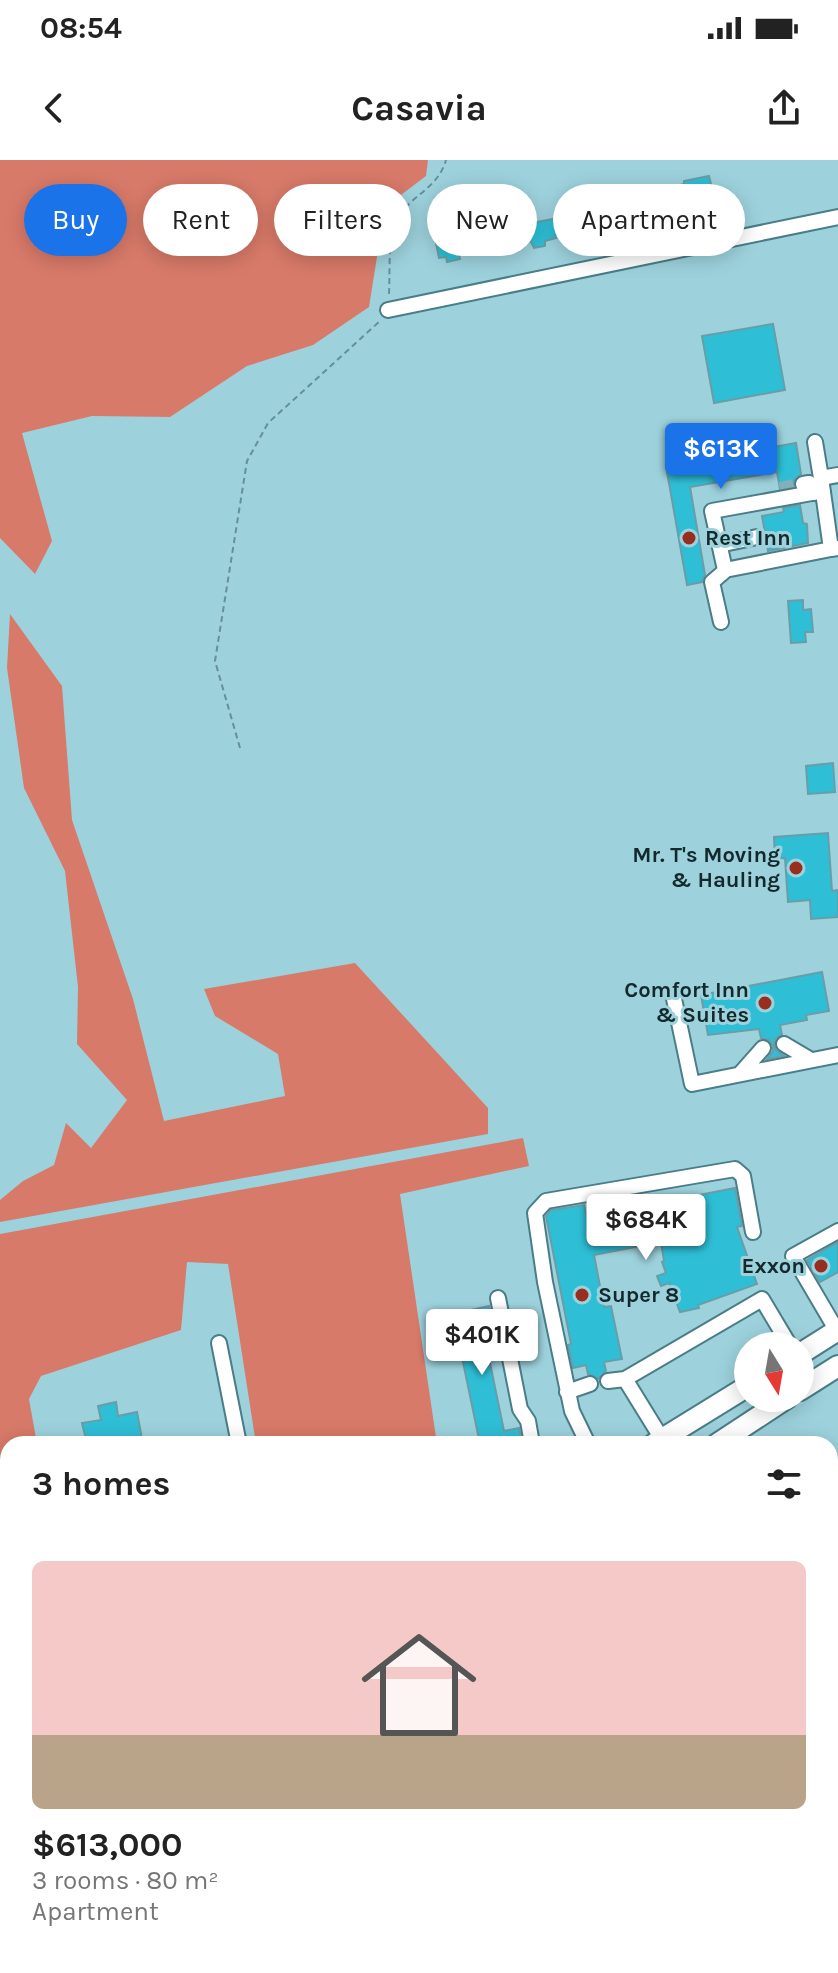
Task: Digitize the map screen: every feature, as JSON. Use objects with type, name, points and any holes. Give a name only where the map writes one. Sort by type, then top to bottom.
[{"type":"highway","points":[[814,1346],[838,1331]]},
{"type":"highway","points":[[814,1381],[838,1366]]},
{"type":"highway","points":[[666,1436],[734,1395]]},
{"type":"highway","points":[[729,1436],[766,1412]]},
{"type":"street","points":[[388,310],[838,217]]},
{"type":"street","points":[[721,622],[712,582],[726,570],[835,548],[833,520],[815,486],[815,442]]},
{"type":"street","points":[[726,570],[712,511],[765,501],[815,486],[838,475]]},
{"type":"street","points":[[765,501],[769,491],[780,489]]},
{"type":"street","points":[[719,545],[757,537]]},
{"type":"street","points":[[673,994],[692,1084],[838,1055]]},
{"type":"street","points":[[784,1044],[811,1060]]},
{"type":"street","points":[[740,1074],[763,1048]]},
{"type":"street","points":[[584,1436],[567,1392],[535,1213],[546,1201],[735,1169],[743,1176],[753,1232]]},
{"type":"street","points":[[838,1231],[793,1256],[838,1331]]},
{"type":"street","points":[[498,1298],[520,1409],[528,1421],[531,1436]]},
{"type":"street","points":[[608,1381],[625,1379],[762,1299],[782,1332]]},
{"type":"street","points":[[219,1343],[237,1436]]},
{"type":"street","points":[[625,1379],[655,1436]]},
{"type":"street","points":[[567,1392],[590,1384]]},
{"type":"path","points":[[240,748],[215,661],[247,461],[268,423],[374,329],[388,310],[393,226],[405,207],[439,180],[446,160]]},
{"type":"shaded area","points":[[0,160],[428,160],[426,176],[411,187],[411,184],[274,184],[274,256],[377,256],[369,307],[313,345],[247,366],[170,417],[92,416],[22,433],[52,541],[35,574],[0,538]]},
{"type":"shaded area","points":[[10,614],[62,686],[72,820],[133,999],[164,1121],[285,1096],[278,1054],[215,1016],[204,989],[355,963],[488,1108],[488,1134],[0,1222],[0,1200],[23,1181],[54,1165],[66,1123],[91,1148],[127,1100],[77,1044],[78,987],[65,871],[24,788],[7,668]]},
{"type":"shaded area","points":[[523,1138],[529,1166],[400,1194],[436,1436],[255,1436],[228,1264],[187,1262],[181,1330],[41,1376],[29,1399],[36,1436],[0,1436],[0,1234]]},
{"type":"building","points":[[709,176],[711,184],[684,184],[684,181]]},
{"type":"building","points":[[553,219],[553,239],[545,241],[545,246],[537,247],[537,222]]},
{"type":"building","points":[[439,256],[459,256],[460,259],[447,262],[446,257]]},
{"type":"building","points":[[773,324],[785,390],[714,403],[702,336]]},
{"type":"building","name":"Rest Inn","points":[[796,443],[801,474],[794,480],[793,486],[780,489],[777,472],[690,487],[705,575],[702,582],[687,585],[666,466]]},
{"type":"building","points":[[800,505],[803,523],[807,524],[808,543],[768,551],[762,516]]},
{"type":"building","points":[[803,600],[803,610],[811,609],[813,632],[805,632],[806,642],[791,643],[788,601]]},
{"type":"building","points":[[833,763],[835,792],[808,794],[806,766]]},
{"type":"building","points":[[828,833],[832,891],[838,890],[838,917],[811,919],[810,900],[788,902],[785,858],[775,859],[774,837]]},
{"type":"building","name":"Comfort Inn & Suites","points":[[822,972],[829,1011],[806,1015],[807,1020],[780,1025],[782,1035],[776,1038],[774,1045],[784,1056],[767,1059],[773,1046],[769,1040],[761,1038],[759,1029],[708,1035],[701,995]]},
{"type":"building","name":"Super 8","points":[[735,1188],[742,1226],[737,1227],[757,1284],[698,1305],[699,1308],[680,1312],[669,1283],[661,1286],[657,1276],[666,1273],[661,1242],[594,1255],[604,1307],[611,1306],[622,1359],[604,1362],[606,1371],[598,1379],[588,1374],[586,1365],[573,1368],[546,1216],[551,1210],[584,1205],[587,1217]]},
{"type":"building","name":"Exxon","points":[[838,1242],[838,1272],[820,1282],[807,1260]]},
{"type":"building","points":[[489,1306],[494,1327],[483,1329],[504,1431],[519,1428],[520,1436],[478,1436],[453,1314]]},
{"type":"building","points":[[116,1402],[118,1416],[137,1412],[142,1436],[85,1436],[82,1423],[101,1420],[98,1406]]},
{"type":"tunnel","points":[[780,489],[803,484]]},
{"type":"place","name":"Rest Inn","points":[[689,538]]},
{"type":"place","name":"Mr. T's Moving & Hauling","points":[[796,868]]},
{"type":"place","name":"Comfort Inn & Suites","points":[[765,1003]]},
{"type":"place","name":"Exxon","points":[[821,1266]]},
{"type":"place","name":"Super 8","points":[[582,1295]]}]
